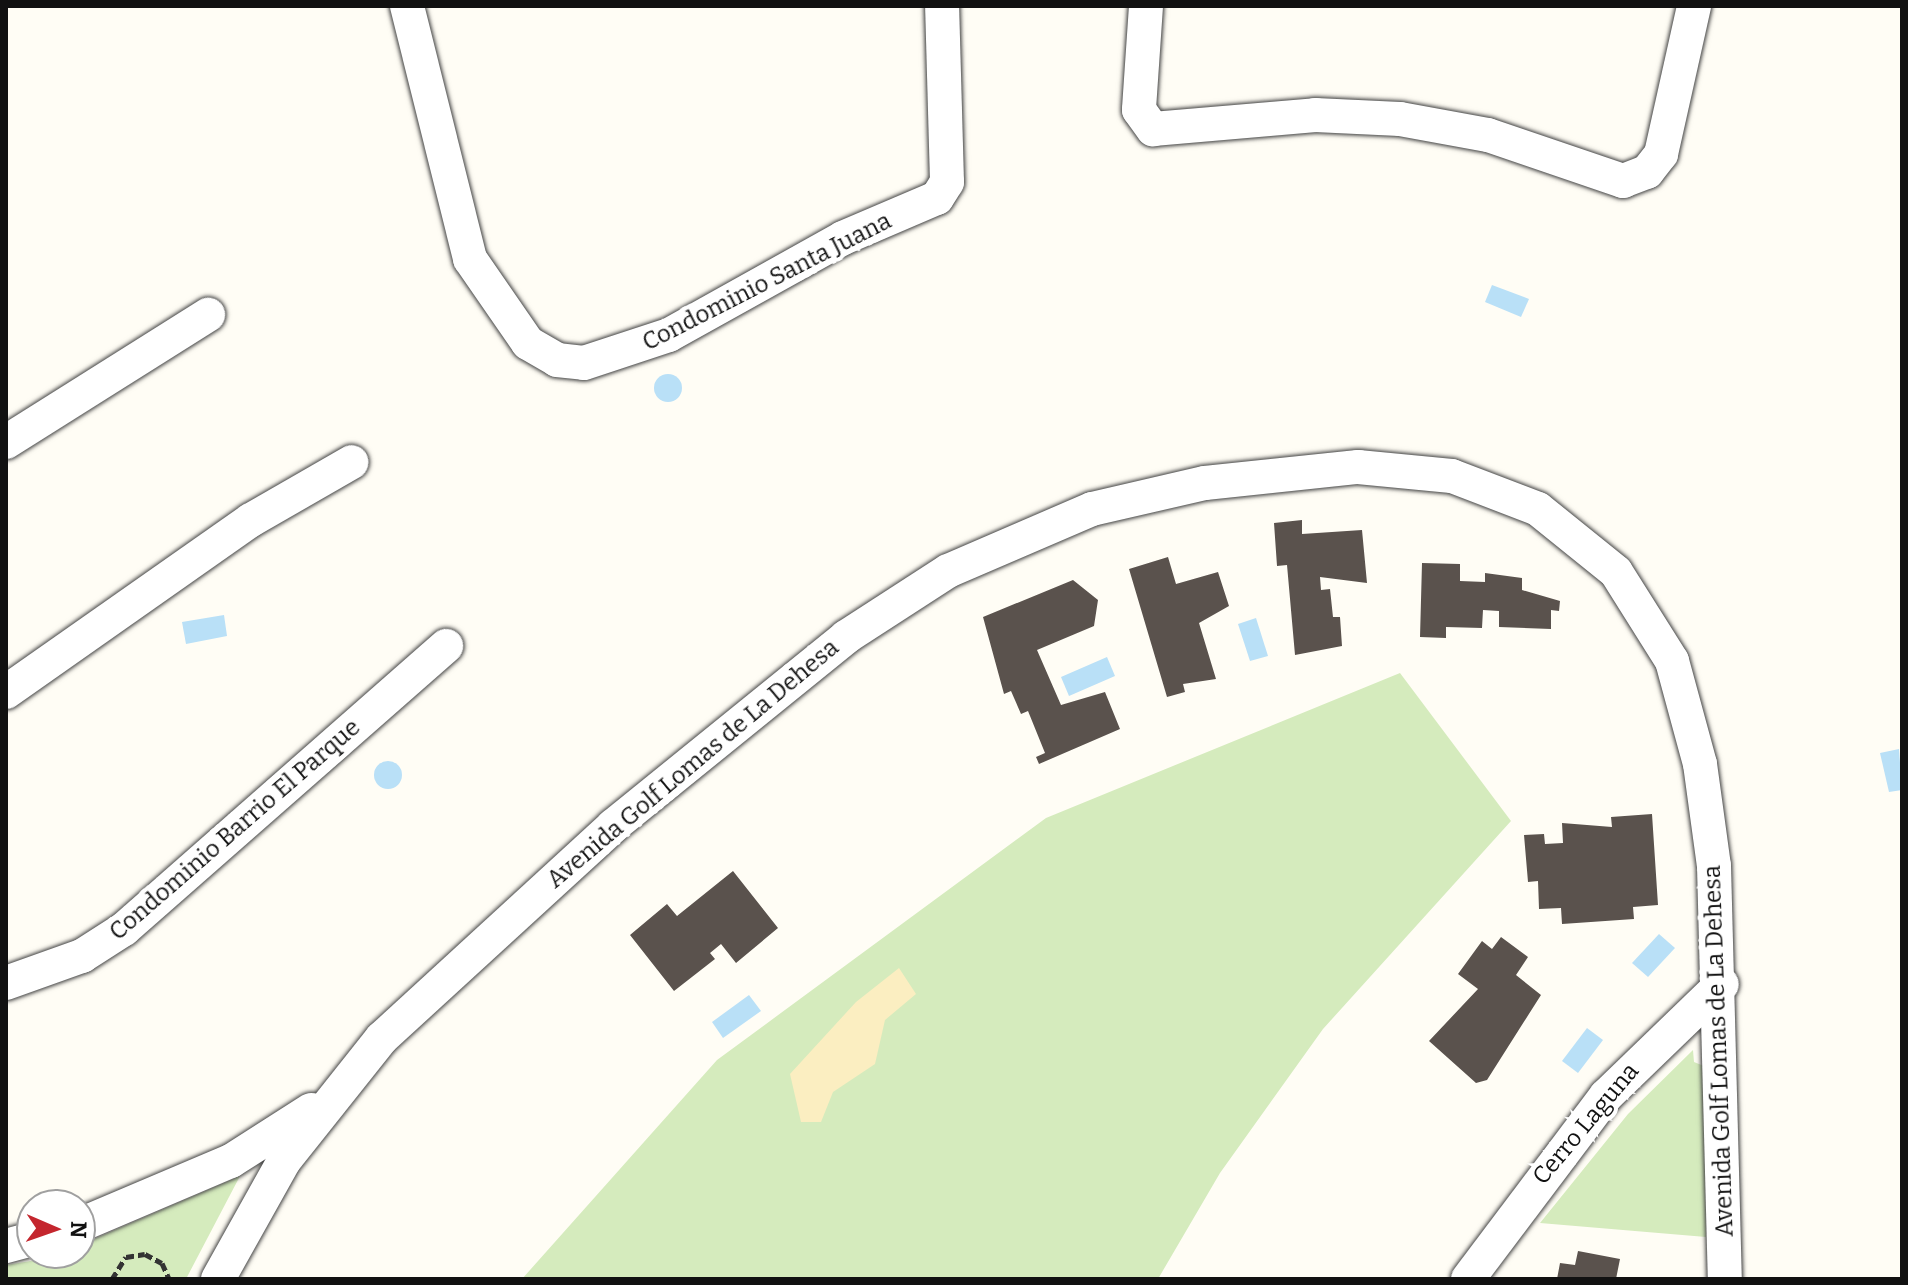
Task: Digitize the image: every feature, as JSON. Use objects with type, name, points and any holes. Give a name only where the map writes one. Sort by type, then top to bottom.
[{"type":"street","name":"Condominio Santa Juana","points":[[407,6],[470,259],[528,343],[557,360],[584,363],[669,335],[843,238],[937,198],[947,182],[942,6]]},
{"type":"street","points":[[1146,6],[1139,110],[1153,129],[1315,115],[1400,119],[1488,135],[1623,181],[1647,172],[1661,154],[1694,6]]},
{"type":"street","points":[[6,442],[208,315]]},
{"type":"street","points":[[6,692],[251,520],[352,462]]},
{"type":"street","name":"Avenida Golf Lomas de La Dehesa","points":[[218,1279],[284,1161],[332,1096],[509,917],[738,720],[898,602],[994,547],[1092,509],[1205,483],[1312,471],[1392,468],[1479,483],[1566,526],[1616,572],[1659,634],[1692,726],[1709,815],[1722,984],[1725,1279]]},
{"type":"street","name":"Condominio Barrio El Parque","points":[[6,983],[82,956],[124,929],[446,646]]},
{"type":"street","name":"Cerro Laguna","points":[[1468,1279],[1606,1096],[1722,984]]},
{"type":"street","points":[[96,1218],[231,1161],[332,1096]]},
{"type":"path","points":[[112,1279],[126,1257],[145,1254],[162,1263],[169,1279]]},
{"type":"green space","points":[[1400,673],[1511,821],[1323,1029],[1220,1173],[1158,1279],[522,1279],[717,1060],[1046,818]]},
{"type":"green space","points":[[1693,1050],[1694,1062],[1704,1066],[1706,1237],[1540,1223],[1628,1114]]},
{"type":"green space","points":[[240,1176],[186,1279],[6,1279],[6,1265],[16,1263],[16,1269],[96,1269],[96,1238]]},
{"type":"sand","points":[[899,968],[916,994],[885,1020],[875,1064],[833,1092],[821,1122],[801,1122],[790,1074],[856,1002]]},
{"type":"water","points":[[1492,285],[1529,299],[1521,317],[1485,302]]},
{"type":"water","points":[[668,374],[678,378],[682,388],[678,398],[668,402],[658,398],[654,388],[658,378]]},
{"type":"water","points":[[224,615],[227,636],[186,644],[182,622]]},
{"type":"water","points":[[1256,618],[1268,656],[1250,661],[1238,624]]},
{"type":"water","points":[[1107,657],[1115,676],[1069,696],[1061,677]]},
{"type":"water","points":[[1899,749],[1902,790],[1889,792],[1880,753]]},
{"type":"water","points":[[388,761],[398,765],[402,775],[398,785],[388,789],[378,785],[374,775],[378,765]]},
{"type":"water","points":[[1659,934],[1675,948],[1648,977],[1632,963]]},
{"type":"water","points":[[749,995],[761,1011],[723,1038],[712,1022]]},
{"type":"water","points":[[1587,1028],[1603,1040],[1578,1073],[1562,1061]]},
{"type":"building","points":[[1302,520],[1302,534],[1362,530],[1367,583],[1320,577],[1321,590],[1330,589],[1333,617],[1340,617],[1342,646],[1295,655],[1287,565],[1277,566],[1274,523]]},
{"type":"building","points":[[1168,557],[1176,584],[1218,572],[1229,606],[1199,623],[1216,679],[1183,684],[1185,692],[1167,697],[1129,569]]},
{"type":"building","points":[[1422,563],[1460,564],[1460,581],[1485,582],[1485,573],[1522,578],[1522,590],[1560,601],[1559,611],[1551,610],[1551,629],[1499,627],[1499,611],[1483,610],[1482,628],[1446,627],[1446,638],[1420,637]]},
{"type":"building","points":[[1073,580],[1098,600],[1094,626],[1037,650],[1061,705],[1105,692],[1120,729],[1039,764],[1036,757],[1045,753],[1028,711],[1021,714],[1011,691],[1004,694],[983,617]]},
{"type":"building","points":[[1652,814],[1658,905],[1633,907],[1634,919],[1562,924],[1561,908],[1539,909],[1538,881],[1528,882],[1524,835],[1544,834],[1545,844],[1563,843],[1562,823],[1612,827],[1611,817]]},
{"type":"building","points":[[733,871],[778,928],[736,963],[721,944],[710,953],[715,959],[674,991],[630,935],[667,904],[677,916]]},
{"type":"building","points":[[1501,937],[1528,957],[1516,975],[1541,995],[1487,1080],[1476,1083],[1429,1041],[1478,989],[1458,974],[1482,941],[1492,949]]},
{"type":"building","points":[[1578,1251],[1620,1259],[1616,1279],[1557,1279],[1560,1263],[1575,1265]]}]
